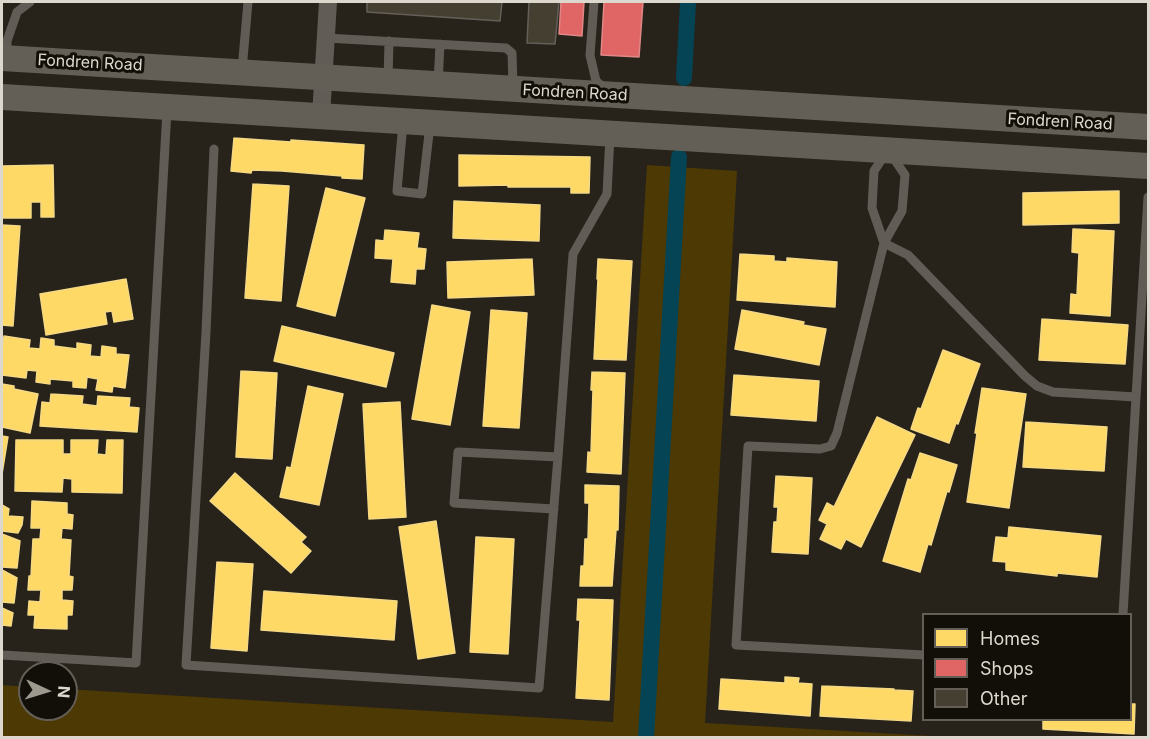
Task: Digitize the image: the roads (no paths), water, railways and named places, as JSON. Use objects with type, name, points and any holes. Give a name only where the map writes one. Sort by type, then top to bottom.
[{"type":"main road","name":"Fondren Road","points":[[4,58],[1149,127]]},
{"type":"main road","points":[[4,58],[3,97],[1149,166]]},
{"type":"main road","points":[[610,134],[611,95]]},
{"type":"main road","points":[[888,150],[892,112]]},
{"type":"street","points":[[321,116],[328,2]]},
{"type":"lane","points":[[4,58],[17,12],[30,2]]},
{"type":"lane","points":[[242,73],[248,2]]},
{"type":"lane","points":[[594,2],[590,55],[596,81],[611,95]]},
{"type":"lane","points":[[326,38],[506,48],[512,53],[513,89]]},
{"type":"lane","points":[[388,82],[389,41]]},
{"type":"lane","points":[[438,85],[440,44]]},
{"type":"lane","points":[[2,656],[136,663],[167,107]]},
{"type":"lane","points":[[403,122],[396,191],[422,194],[430,123]]},
{"type":"lane","points":[[214,149],[206,344],[186,665],[539,688],[573,254],[607,194],[610,134]]},
{"type":"lane","points":[[922,655],[736,645],[748,446],[820,449],[831,446],[837,433],[884,243],[902,211],[905,175],[888,150],[874,171],[872,208],[884,243],[908,255],[1037,386],[1053,392],[1136,397]]},
{"type":"lane","points":[[1123,613],[1149,197]]},
{"type":"lane","points":[[554,509],[454,503],[458,452],[558,457]]},
{"type":"waterway","points":[[684,78],[688,2]]},
{"type":"waterway","points":[[646,738],[679,157]]}]
